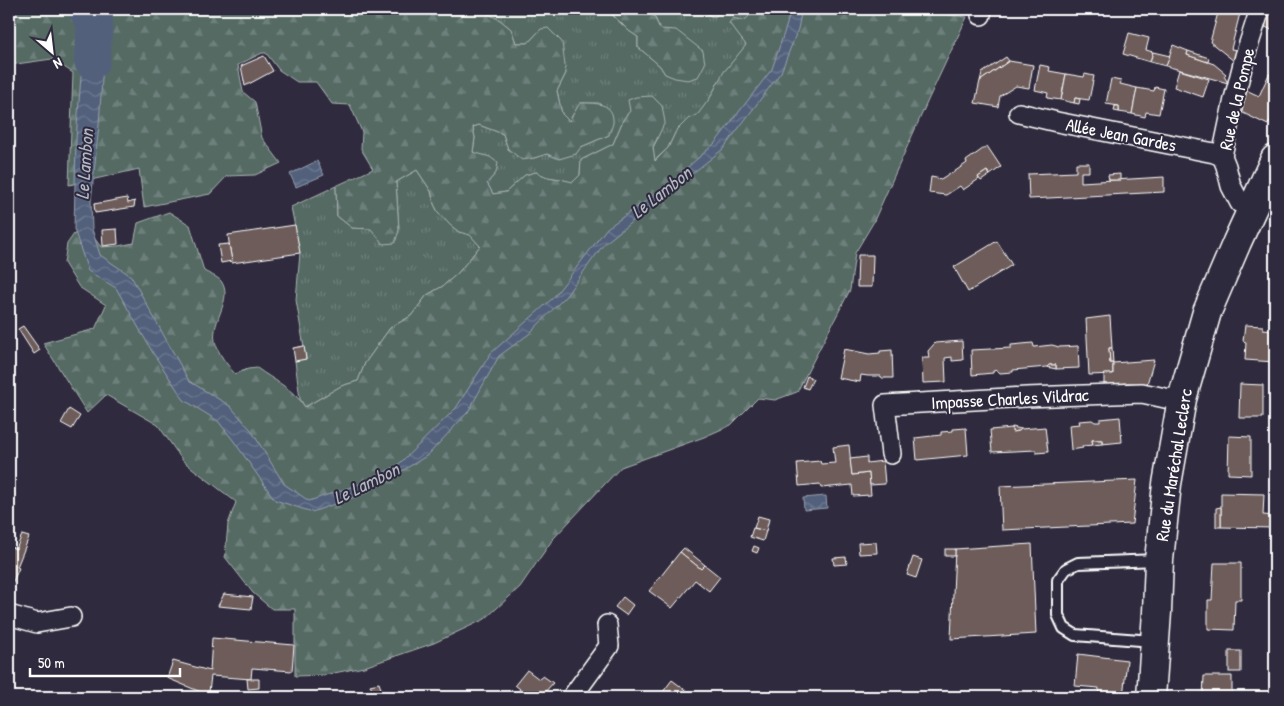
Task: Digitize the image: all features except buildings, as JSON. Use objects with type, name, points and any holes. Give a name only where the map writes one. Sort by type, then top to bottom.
[{"type":"main road","name":"Rue du Maréchal Leclerc","points":[[1151,697],[1159,560],[1167,484],[1182,400],[1207,312],[1275,159]]},
{"type":"street","name":"Rue de la Pompe","points":[[1251,210],[1240,203],[1231,186],[1222,156],[1234,99],[1260,9]]},
{"type":"street","name":"Allée Jean Gardes","points":[[1019,113],[1222,156]]},
{"type":"street","name":"Impasse Charles Vildrac","points":[[891,454],[885,405],[1142,393],[1182,400]]},
{"type":"street","points":[[9,615],[37,622],[71,617]]},
{"type":"street","points":[[572,697],[609,646],[607,625]]},
{"type":"lane","points":[[1155,641],[1075,635],[1064,628],[1058,615],[1058,580],[1066,569],[1078,563],[1159,560]]},
{"type":"green space","points":[[16,9],[479,9],[500,20],[511,29],[516,43],[528,43],[541,29],[548,28],[562,42],[566,73],[557,91],[562,114],[569,121],[580,103],[606,106],[612,113],[612,127],[609,135],[581,147],[576,154],[559,159],[547,154],[522,160],[508,149],[503,134],[479,125],[473,127],[475,138],[473,152],[490,157],[498,163],[496,173],[487,183],[493,194],[506,192],[525,175],[536,172],[547,177],[573,182],[580,175],[581,160],[613,144],[624,118],[630,111],[628,100],[636,97],[652,96],[662,106],[665,122],[653,147],[655,161],[668,148],[676,131],[688,119],[698,114],[710,98],[723,73],[746,45],[729,23],[733,18],[744,21],[756,9],[900,9],[967,17],[873,223],[855,253],[850,290],[797,392],[775,400],[758,398],[731,425],[704,437],[621,467],[553,539],[520,587],[485,619],[434,643],[364,667],[324,675],[295,676],[295,609],[272,609],[253,593],[225,557],[228,524],[236,502],[183,461],[158,425],[106,395],[87,413],[43,343],[95,329],[106,305],[79,287],[64,263],[67,244],[74,234],[89,231],[101,247],[134,243],[138,223],[169,212],[190,225],[204,271],[220,280],[224,288],[224,302],[215,333],[216,346],[223,359],[235,374],[257,368],[289,390],[305,407],[341,386],[358,381],[365,363],[390,328],[411,316],[427,295],[443,286],[458,273],[480,246],[470,235],[459,232],[450,225],[438,212],[431,191],[417,170],[396,182],[399,230],[395,243],[383,244],[371,229],[352,228],[337,216],[336,186],[373,169],[361,149],[362,132],[350,105],[332,104],[316,82],[297,82],[279,70],[266,53],[262,53],[238,65],[243,92],[255,102],[262,138],[281,163],[255,175],[227,176],[210,194],[144,207],[139,169],[69,185],[73,73],[52,59],[9,65],[9,13]]},
{"type":"green space","points":[[479,9],[610,9],[611,14],[638,37],[638,47],[660,66],[665,74],[703,51],[660,29],[653,13],[655,9],[705,9],[709,15],[714,17],[725,9],[756,9],[744,21],[729,23],[747,45],[723,73],[710,98],[698,115],[688,119],[676,131],[668,148],[654,161],[653,147],[658,138],[630,111],[624,118],[613,144],[581,160],[580,175],[573,183],[547,177],[536,172],[525,175],[506,192],[493,194],[487,183],[496,173],[473,152],[475,138],[473,127],[479,125],[503,134],[508,149],[534,158],[581,147],[609,135],[599,103],[581,103],[569,121],[562,114],[557,91],[566,73],[541,29],[528,43],[516,43],[511,29],[500,20]]},
{"type":"green space","points":[[610,9],[655,9],[653,14],[660,29],[676,30],[703,51],[705,64],[698,77],[688,80],[665,74],[660,66],[638,47],[638,37],[611,13]]},
{"type":"green space","points":[[705,9],[725,9],[714,17],[709,15]]},
{"type":"green space","points":[[417,170],[431,191],[438,212],[459,232],[470,234],[480,246],[458,273],[443,286],[427,295],[411,316],[390,328],[365,363],[358,381],[341,386],[305,407],[300,399],[295,361],[306,359],[296,300],[300,253],[291,207],[336,186],[337,216],[352,228],[371,228],[383,243],[399,230],[396,182]]},
{"type":"water","points":[[102,9],[104,48],[99,125],[91,201],[92,229],[100,255],[131,276],[189,381],[230,406],[251,430],[284,484],[309,501],[357,485],[397,466],[456,408],[491,353],[553,298],[607,228],[663,189],[715,143],[772,69],[791,9],[802,9],[798,29],[781,72],[723,149],[604,244],[565,297],[529,334],[499,356],[468,412],[428,455],[366,493],[312,512],[275,500],[218,421],[184,400],[153,353],[116,288],[88,271],[74,229],[76,139],[83,51],[89,13]]},
{"type":"water","points":[[317,161],[324,175],[296,187],[290,174]]},
{"type":"water","points":[[826,496],[827,508],[804,510],[803,498]]},
{"type":"waterway","name":"Le Lambon","points":[[86,9],[95,22],[92,61]]}]
